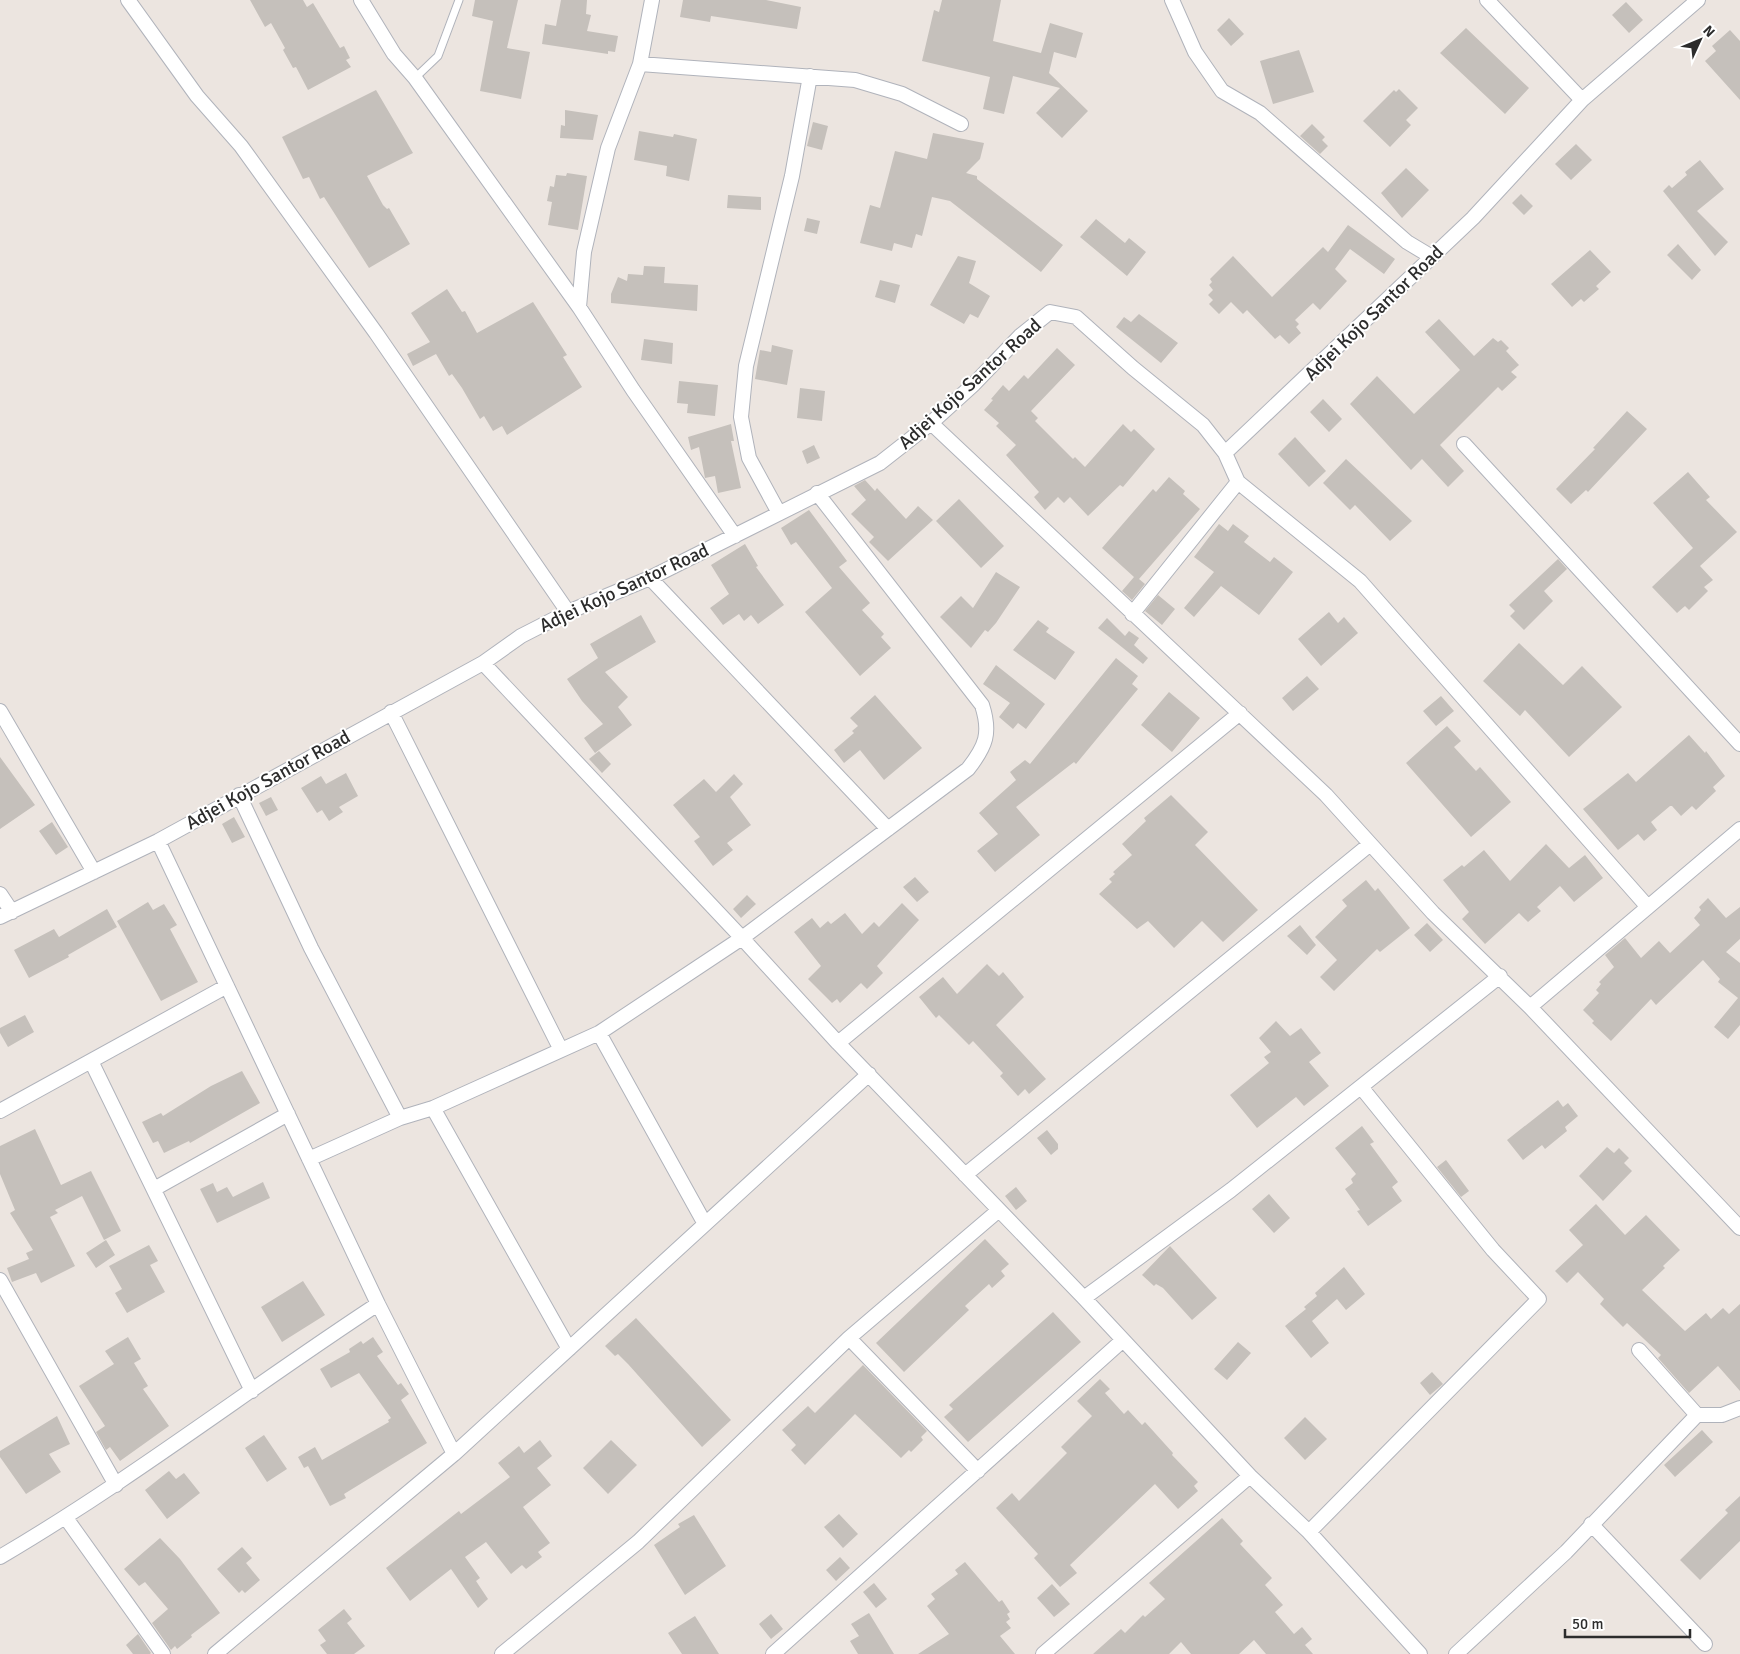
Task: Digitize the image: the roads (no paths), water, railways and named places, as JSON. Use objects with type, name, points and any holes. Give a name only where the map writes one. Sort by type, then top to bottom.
[{"type":"street","points":[[128,0],[196,96],[241,146],[376,332],[568,612]]},
{"type":"street","points":[[361,0],[394,54],[415,78],[579,307],[632,390],[735,536]]},
{"type":"street","points":[[579,307],[584,252],[608,148],[640,64],[652,0]]},
{"type":"street","points":[[1172,0],[1195,52],[1222,92],[1260,113],[1407,242],[1432,257]]},
{"type":"street","points":[[1487,0],[1582,100]]},
{"type":"street","name":"Adjei Kojo Santor Road","points":[[6,914],[158,840],[483,663],[521,636],[568,612],[650,578],[880,462],[931,423],[974,384],[1020,336],[1050,312],[1076,317],[1133,368],[1203,425],[1225,453],[1474,218],[1582,100],[1698,0]]},
{"type":"street","points":[[640,64],[698,70],[855,80],[902,94],[961,124]]},
{"type":"street","points":[[779,513],[749,458],[741,417],[746,366],[790,185],[810,76]]},
{"type":"street","points":[[931,423],[1326,795],[1369,845],[1433,913],[1500,976],[1740,1228]]},
{"type":"street","points":[[1464,444],[1740,744]]},
{"type":"street","points":[[1225,453],[1238,482],[1360,581],[1647,906]]},
{"type":"street","points":[[1132,614],[1238,482]]},
{"type":"street","points":[[309,1159],[400,1118],[433,1108],[598,1033],[742,938],[968,769],[980,753],[988,723],[982,706],[817,493]]},
{"type":"street","points":[[650,578],[888,829]]},
{"type":"street","points":[[483,663],[742,938],[838,1043],[1124,1340],[1250,1476],[1308,1532],[1420,1654]]},
{"type":"street","points":[[0,712],[94,872]]},
{"type":"street","points":[[391,712],[561,1050]]},
{"type":"street","points":[[838,1043],[1240,713]]},
{"type":"street","points":[[239,795],[311,948],[400,1118]]},
{"type":"street","points":[[1530,1007],[1740,829]]},
{"type":"street","points":[[158,840],[378,1304],[454,1454]]},
{"type":"street","points":[[965,1175],[1369,845]]},
{"type":"street","points":[[0,894],[6,914]]},
{"type":"street","points":[[1084,1298],[1231,1190],[1500,976]]},
{"type":"street","points":[[0,1111],[227,986]]},
{"type":"street","points":[[598,1033],[706,1224]]},
{"type":"street","points":[[91,1061],[252,1391]]},
{"type":"street","points":[[215,1654],[454,1454],[869,1074]]},
{"type":"street","points":[[1308,1532],[1539,1299],[1493,1250],[1361,1087]]},
{"type":"street","points":[[433,1108],[569,1349]]},
{"type":"street","points":[[154,1189],[288,1114]]},
{"type":"street","points":[[502,1654],[638,1542],[849,1338],[999,1210]]},
{"type":"street","points":[[0,1280],[116,1485]]},
{"type":"street","points":[[0,1557],[66,1518],[116,1485],[378,1304]]},
{"type":"street","points":[[849,1338],[978,1471]]},
{"type":"street","points":[[773,1654],[1124,1340]]},
{"type":"street","points":[[1639,1350],[1697,1414],[1722,1415],[1740,1408]]},
{"type":"street","points":[[1456,1654],[1566,1552],[1697,1414]]},
{"type":"street","points":[[1043,1654],[1250,1476]]},
{"type":"street","points":[[66,1518],[163,1654]]},
{"type":"street","points":[[1591,1524],[1705,1644]]},
{"type":"lane","points":[[415,78],[438,56],[459,0]]}]
